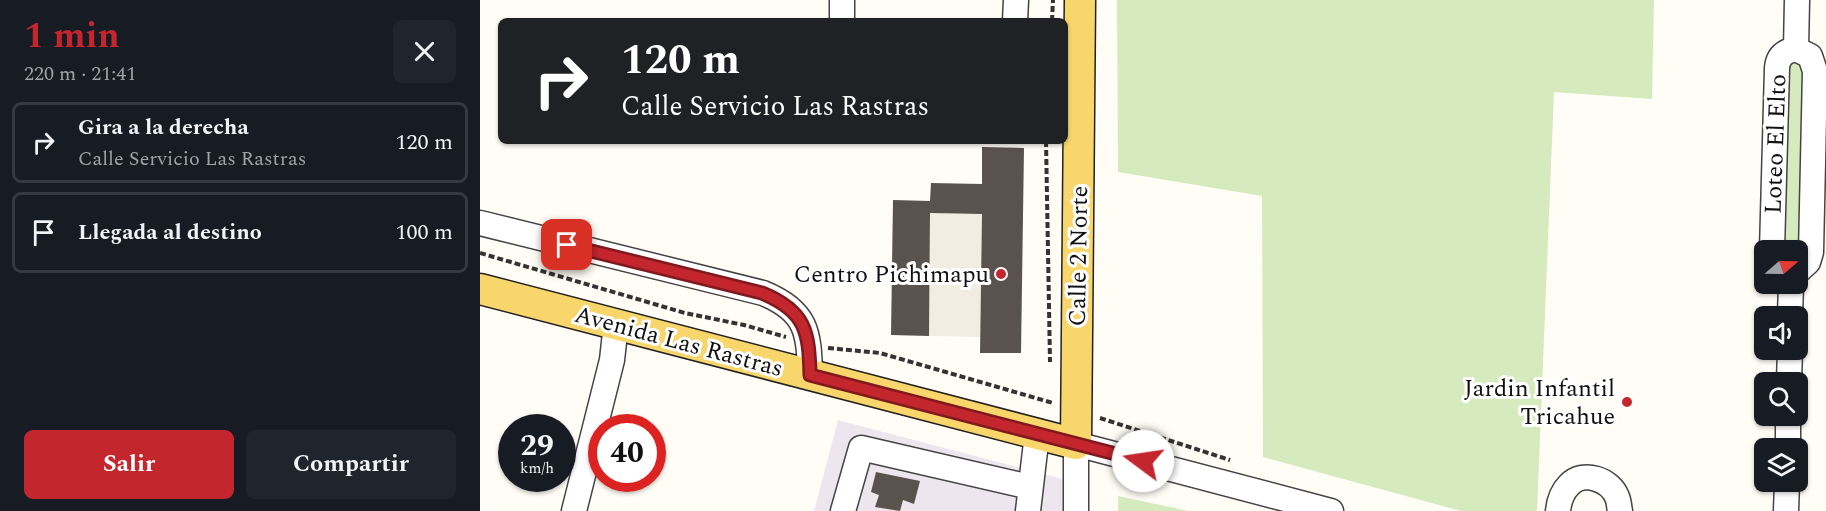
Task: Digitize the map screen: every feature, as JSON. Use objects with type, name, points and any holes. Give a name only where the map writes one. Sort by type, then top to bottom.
[{"type":"main road","name":"Calle 2 Norte","points":[[1055,439],[1064,407],[1072,132],[1080,0]]},
{"type":"main road","name":"Avenida Las Rastras","points":[[480,289],[1055,439]]},
{"type":"street","points":[[842,0],[842,18]]},
{"type":"street","points":[[1015,18],[1016,0]]},
{"type":"street","name":"Loteo El Elto","points":[[1796,49],[1797,0]]},
{"type":"street","name":"Loteo El Elto","points":[[1772,240],[1777,68],[1784,53],[1796,49],[1810,56],[1815,70],[1811,252],[1808,262]]},
{"type":"street","points":[[480,223],[775,298],[796,315],[803,326],[809,343],[810,375]]},
{"type":"street","points":[[574,511],[612,360],[616,324]]},
{"type":"street","points":[[1028,511],[1030,487],[1055,439]]},
{"type":"street","name":"Calle 2 Norte","points":[[1055,439],[1076,511]]},
{"type":"street","name":"Avenida Las Rastras","points":[[1055,439],[1331,511]]},
{"type":"street","points":[[843,511],[861,448],[1030,487]]},
{"type":"street","points":[[1558,511],[1559,499],[1570,483],[1582,478],[1595,477],[1607,483],[1617,496],[1620,511]]},
{"type":"street","points":[[1786,511],[1787,492]]},
{"type":"path","points":[[1052,18],[1053,0]]},
{"type":"path","points":[[1046,144],[1050,367]]},
{"type":"path","points":[[480,253],[674,310],[744,325],[832,350],[880,353],[1064,407],[1237,463]]},
{"type":"path","points":[[1051,391],[1064,407]]},
{"type":"path","points":[[1055,439],[1064,407]]},
{"type":"shaded area","points":[[930,213],[982,214],[980,337],[929,336]]},
{"type":"shaded area","points":[[838,420],[1063,479],[1063,511],[814,511]]},
{"type":"green space","points":[[1117,0],[1654,0],[1652,99],[1554,92],[1537,511],[1461,511],[1263,457],[1262,196],[1118,172]]},
{"type":"green space","points":[[1794,61],[1804,66],[1801,240],[1782,240],[1788,65]]},
{"type":"green space","points":[[1118,496],[1189,511],[1118,511]]},
{"type":"building","name":"Centro Pichimapu","points":[[982,147],[1024,148],[1021,353],[980,353],[982,214],[930,213],[929,336],[891,335],[893,200],[930,201],[931,183],[982,184]]},
{"type":"building","points":[[876,472],[920,481],[914,504],[903,500],[900,511],[875,507],[879,495],[871,492]]},
{"type":"place","name":"Centro Pichimapu","points":[[1001,274]]},
{"type":"place","name":"Jardin Infantil Tricahue","points":[[1627,402]]},
{"type":"route","points":[[567,245],[775,298],[796,315],[803,326],[809,340],[810,375],[1143,461]]}]
